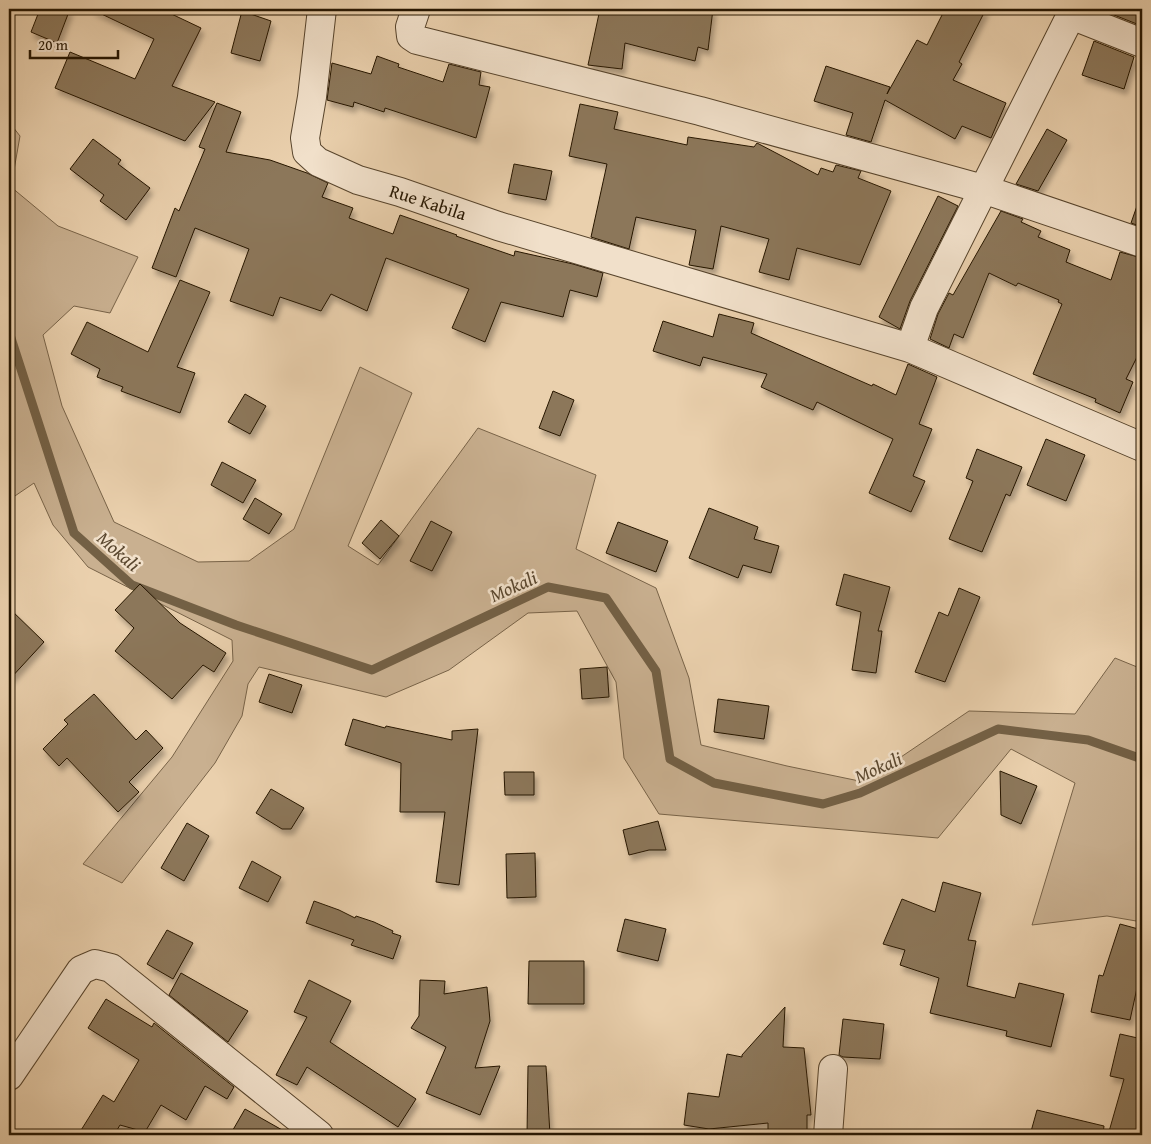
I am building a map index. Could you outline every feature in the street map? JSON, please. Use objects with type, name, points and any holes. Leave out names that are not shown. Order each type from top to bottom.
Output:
[{"type":"street","name":"Rue Kabila","points":[[322,9],[305,138],[307,152],[318,162],[358,180],[400,192],[498,226],[910,348],[1142,447]]},
{"type":"street","points":[[416,9],[410,27],[411,36],[417,40],[690,108],[983,189],[1142,243]]},
{"type":"street","points":[[910,348],[924,308],[1072,12],[1142,43]]},
{"type":"street","points":[[9,1076],[81,970],[96,964],[111,968],[319,1135]]},
{"type":"street","points":[[828,1135],[833,1069]]},
{"type":"shaded area","points":[[9,122],[20,136],[11,187],[58,226],[138,257],[110,313],[74,306],[43,335],[62,406],[114,522],[198,562],[249,561],[294,529],[360,367],[412,393],[348,546],[378,565],[478,428],[596,475],[576,549],[656,588],[689,678],[701,745],[864,782],[969,711],[1075,714],[1115,658],[1142,669],[1142,922],[1107,916],[1032,925],[1075,783],[1011,749],[938,838],[659,814],[624,758],[616,682],[577,611],[528,613],[449,670],[386,697],[259,667],[248,684],[242,716],[215,763],[122,883],[83,864],[172,757],[233,661],[232,640],[88,567],[53,525],[34,483],[9,500]]},
{"type":"building","points":[[40,9],[70,9],[57,43],[31,32]]},
{"type":"building","points":[[91,9],[161,9],[201,28],[172,86],[215,102],[185,141],[55,88],[70,52],[135,79],[154,39]]},
{"type":"building","points":[[600,9],[713,9],[708,50],[698,47],[695,61],[625,43],[622,69],[588,65]]},
{"type":"building","points":[[945,9],[986,9],[959,62],[962,64],[953,80],[1006,103],[991,138],[962,126],[955,139],[885,100],[871,142],[846,135],[853,113],[814,101],[826,66],[890,87],[887,94],[917,40],[927,45]]},
{"type":"building","points":[[1105,9],[1142,9],[1142,26],[1104,11]]},
{"type":"building","points":[[242,11],[271,21],[260,61],[231,53]]},
{"type":"building","points":[[1094,41],[1134,57],[1124,89],[1082,75]]},
{"type":"building","points":[[377,56],[399,64],[398,67],[443,82],[449,64],[481,72],[479,85],[490,87],[476,138],[385,108],[384,112],[354,102],[353,107],[327,100],[332,63],[371,74]]},
{"type":"building","points":[[217,103],[241,112],[226,152],[270,160],[307,173],[328,183],[322,197],[353,208],[349,218],[393,234],[400,215],[514,256],[515,251],[603,273],[597,297],[570,290],[563,317],[501,302],[485,342],[452,328],[469,289],[386,258],[367,311],[331,294],[321,311],[280,297],[273,316],[230,301],[249,249],[195,228],[176,277],[152,268],[175,208],[179,211],[205,149],[199,147]]},
{"type":"building","points":[[580,104],[618,112],[614,129],[687,145],[688,137],[754,147],[757,143],[818,175],[821,168],[833,172],[836,165],[861,171],[858,178],[891,191],[860,265],[797,248],[789,280],[759,272],[769,239],[721,226],[713,269],[689,265],[696,230],[636,217],[629,249],[591,237],[607,164],[569,156]]},
{"type":"building","points":[[1047,129],[1067,140],[1038,191],[1016,184]]},
{"type":"building","points":[[93,139],[121,160],[118,164],[150,188],[126,220],[100,201],[104,195],[70,169]]},
{"type":"building","points":[[514,164],[552,171],[546,200],[508,193]]},
{"type":"building","points":[[938,196],[958,206],[910,301],[900,329],[879,317]]},
{"type":"building","points":[[1138,203],[1142,203],[1142,227],[1131,223]]},
{"type":"building","points":[[1001,211],[1023,219],[1021,222],[1041,231],[1038,237],[1070,250],[1066,262],[1111,280],[1120,252],[1142,258],[1142,347],[1126,379],[1133,382],[1120,413],[1095,402],[1096,399],[1033,374],[1062,304],[1058,302],[1059,300],[1018,283],[1016,286],[989,273],[963,338],[954,334],[949,348],[930,339],[938,314],[949,293],[953,295]]},
{"type":"building","points":[[180,280],[210,292],[177,367],[195,373],[180,413],[121,391],[123,387],[97,377],[100,369],[71,354],[87,322],[148,352]]},
{"type":"building","points":[[719,314],[754,323],[751,333],[896,395],[908,364],[937,377],[919,424],[932,429],[913,476],[925,481],[911,512],[869,493],[893,439],[817,402],[813,410],[761,387],[767,374],[703,357],[700,366],[653,351],[663,321],[713,337]]},
{"type":"building","points":[[553,391],[574,400],[560,436],[539,428]]},
{"type":"building","points":[[245,394],[266,406],[250,434],[228,422]]},
{"type":"building","points":[[1046,439],[1085,455],[1066,501],[1027,485]]},
{"type":"building","points":[[977,449],[1022,467],[1010,496],[1006,494],[982,552],[949,539],[973,481],[966,478]]},
{"type":"building","points":[[222,462],[256,480],[243,503],[211,485]]},
{"type":"building","points":[[255,498],[282,514],[269,534],[243,519]]},
{"type":"building","points":[[709,508],[758,527],[754,539],[779,546],[771,573],[743,565],[738,578],[689,558]]},
{"type":"building","points":[[381,520],[399,536],[380,559],[362,543]]},
{"type":"building","points":[[431,521],[452,532],[432,571],[410,561]]},
{"type":"building","points":[[618,522],[668,541],[656,572],[606,553]]},
{"type":"building","points":[[844,574],[890,587],[878,631],[882,631],[876,673],[852,670],[861,612],[836,605]]},
{"type":"building","points":[[140,584],[180,623],[226,653],[214,672],[203,665],[172,699],[115,651],[134,628],[115,610]]},
{"type":"building","points":[[959,588],[980,597],[945,682],[915,672],[939,612],[948,616]]},
{"type":"building","points":[[9,608],[44,642],[9,680]]},
{"type":"building","points":[[607,667],[609,697],[582,699],[580,669]]},
{"type":"building","points":[[269,674],[302,685],[292,713],[259,702]]},
{"type":"building","points":[[94,694],[136,740],[146,730],[163,748],[129,782],[139,792],[118,812],[67,758],[59,766],[43,749],[68,724],[64,720]]},
{"type":"building","points":[[718,699],[769,706],[764,739],[714,732]]},
{"type":"building","points":[[353,719],[385,728],[386,726],[452,740],[452,731],[478,729],[459,885],[436,882],[445,812],[400,812],[401,763],[345,745]]},
{"type":"building","points":[[1000,771],[1037,786],[1021,824],[1001,815]]},
{"type":"building","points":[[504,772],[534,772],[534,795],[505,795]]},
{"type":"building","points":[[271,789],[304,808],[291,829],[282,829],[256,813]]},
{"type":"building","points":[[658,821],[666,850],[649,850],[629,855],[623,830]]},
{"type":"building","points":[[187,823],[209,836],[184,881],[161,868]]},
{"type":"building","points":[[535,853],[536,897],[507,898],[506,854]]},
{"type":"building","points":[[252,861],[281,877],[268,902],[239,888]]},
{"type":"building","points":[[943,882],[981,893],[968,940],[976,941],[967,986],[1015,998],[1019,983],[1064,994],[1051,1047],[1006,1036],[1007,1031],[930,1013],[939,978],[900,965],[905,950],[883,944],[902,899],[935,912]]},
{"type":"building","points":[[314,901],[355,918],[356,916],[374,922],[401,936],[393,959],[351,945],[354,940],[306,923]]},
{"type":"building","points":[[625,919],[666,929],[658,961],[617,951]]},
{"type":"building","points":[[1120,924],[1142,930],[1142,965],[1130,1020],[1091,1012],[1099,975],[1103,976]]},
{"type":"building","points":[[167,930],[193,943],[173,979],[147,964]]},
{"type":"building","points":[[529,961],[584,961],[584,1004],[528,1004]]},
{"type":"building","points":[[181,973],[248,1011],[228,1042],[169,995]]},
{"type":"building","points":[[309,980],[351,1001],[330,1042],[416,1099],[398,1127],[307,1067],[297,1085],[276,1075],[307,1017],[294,1012]]},
{"type":"building","points":[[420,980],[445,981],[444,994],[487,987],[490,1021],[475,1068],[500,1066],[480,1115],[426,1093],[446,1047],[411,1028],[419,1016]]},
{"type":"building","points":[[106,999],[152,1027],[154,1023],[234,1087],[227,1099],[205,1086],[186,1120],[161,1105],[145,1132],[120,1125],[114,1135],[78,1135],[103,1095],[114,1102],[139,1060],[88,1028]]},
{"type":"building","points":[[785,1007],[783,1047],[804,1048],[811,1115],[807,1115],[807,1135],[768,1135],[768,1123],[709,1129],[684,1125],[688,1093],[719,1097],[727,1054],[742,1057]]},
{"type":"building","points":[[843,1019],[884,1024],[880,1059],[843,1057],[839,1055]]},
{"type":"building","points":[[1120,1034],[1142,1039],[1142,1135],[1108,1135],[1124,1079],[1110,1076]]},
{"type":"building","points":[[528,1066],[546,1066],[550,1135],[527,1135]]},
{"type":"building","points":[[245,1109],[291,1135],[230,1135]]},
{"type":"building","points":[[1037,1110],[1104,1126],[1103,1135],[1030,1135]]},
{"type":"waterway","name":"Mokali","points":[[9,332],[74,533],[132,585],[236,625],[372,670],[548,587],[606,598],[656,671],[670,759],[714,783],[823,804],[860,793],[998,729],[1088,740],[1142,759]]}]
